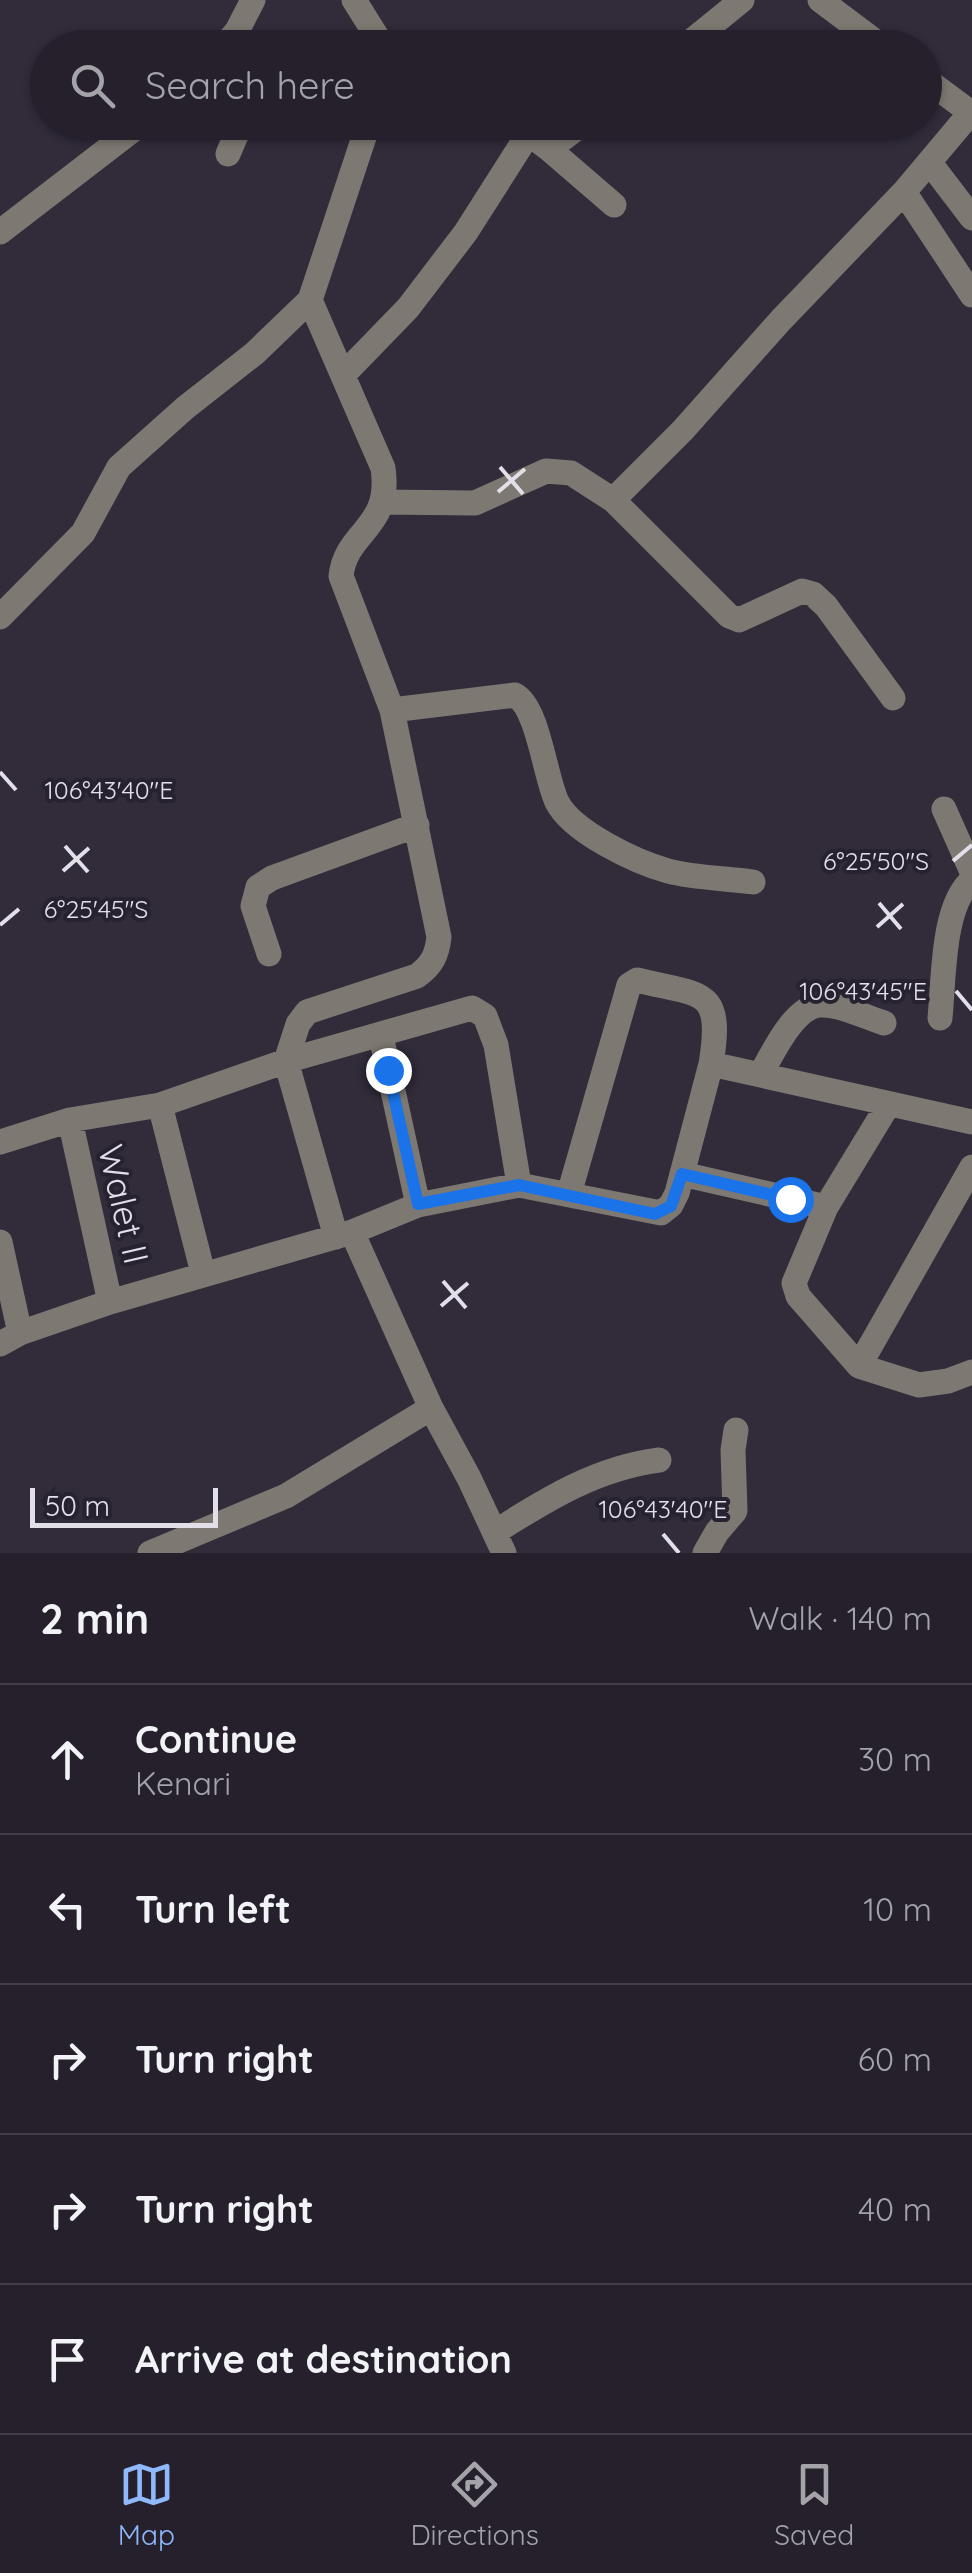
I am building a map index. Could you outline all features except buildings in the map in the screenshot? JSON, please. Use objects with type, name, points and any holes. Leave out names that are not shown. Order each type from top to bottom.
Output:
[{"type":"street","points":[[237,30],[253,0]]},
{"type":"street","points":[[354,0],[373,30]]},
{"type":"street","points":[[705,30],[742,0]]},
{"type":"street","points":[[820,0],[860,30]]},
{"type":"street","points":[[613,500],[684,430],[781,320],[930,163],[971,111],[942,91]]},
{"type":"street","points":[[0,232],[120,140]]},
{"type":"street","points":[[228,154],[234,140]]},
{"type":"street","points":[[0,617],[83,532],[118,467],[184,408],[255,353],[310,300],[363,140]]},
{"type":"street","points":[[344,374],[408,308],[530,140]]},
{"type":"street","points":[[539,140],[614,205]]},
{"type":"street","points":[[930,163],[972,218]]},
{"type":"street","points":[[904,192],[972,295]]},
{"type":"street","points":[[310,300],[383,468],[386,487],[382,502],[375,520],[342,561],[341,576],[392,710],[437,915],[437,953],[429,967],[417,976],[307,1012],[298,1024],[286,1061],[344,1234],[500,1542],[538,1505],[604,1471],[659,1460]]},
{"type":"street","points":[[382,502],[474,502],[546,471],[570,473],[613,500],[729,616],[739,620],[802,591],[813,594],[826,606],[892,698]]},
{"type":"street","points":[[392,710],[515,695],[527,707],[557,801],[568,818],[585,832],[661,868],[753,882]]},
{"type":"street","points":[[940,1018],[950,920],[961,890],[972,876],[944,808]]},
{"type":"street","points":[[269,954],[253,906],[258,887],[272,878],[417,825]]},
{"type":"street","points":[[0,1242],[10,1339],[203,1272],[344,1234],[418,1204],[519,1185],[655,1214],[671,1206],[711,1064],[716,1020],[709,1002],[698,995],[633,981],[626,988],[569,1194]]},
{"type":"street","points":[[761,1074],[787,1029],[819,1004],[884,1023]]},
{"type":"street","points":[[0,1142],[70,1120],[160,1105],[286,1061],[472,1008],[486,1016],[496,1044],[519,1185]]},
{"type":"street","points":[[381,1036],[418,1204]]},
{"type":"street","points":[[711,1064],[972,1122]]},
{"type":"street","points":[[160,1105],[203,1272]]},
{"type":"street","points":[[888,1105],[826,1207],[794,1283],[798,1296],[859,1366],[919,1385],[948,1381],[972,1372]]},
{"type":"street","name":"Walet II","points":[[70,1120],[110,1302]]},
{"type":"street","points":[[859,1366],[972,1167]]},
{"type":"street","points":[[682,1174],[826,1207]]},
{"type":"street","points":[[150,1553],[286,1496],[430,1408]]},
{"type":"street","points":[[705,1553],[716,1532],[735,1512],[736,1430]]},
{"type":"route","points":[[388,1070],[418,1204],[519,1185],[655,1214],[671,1206],[682,1174],[790,1199]]}]
